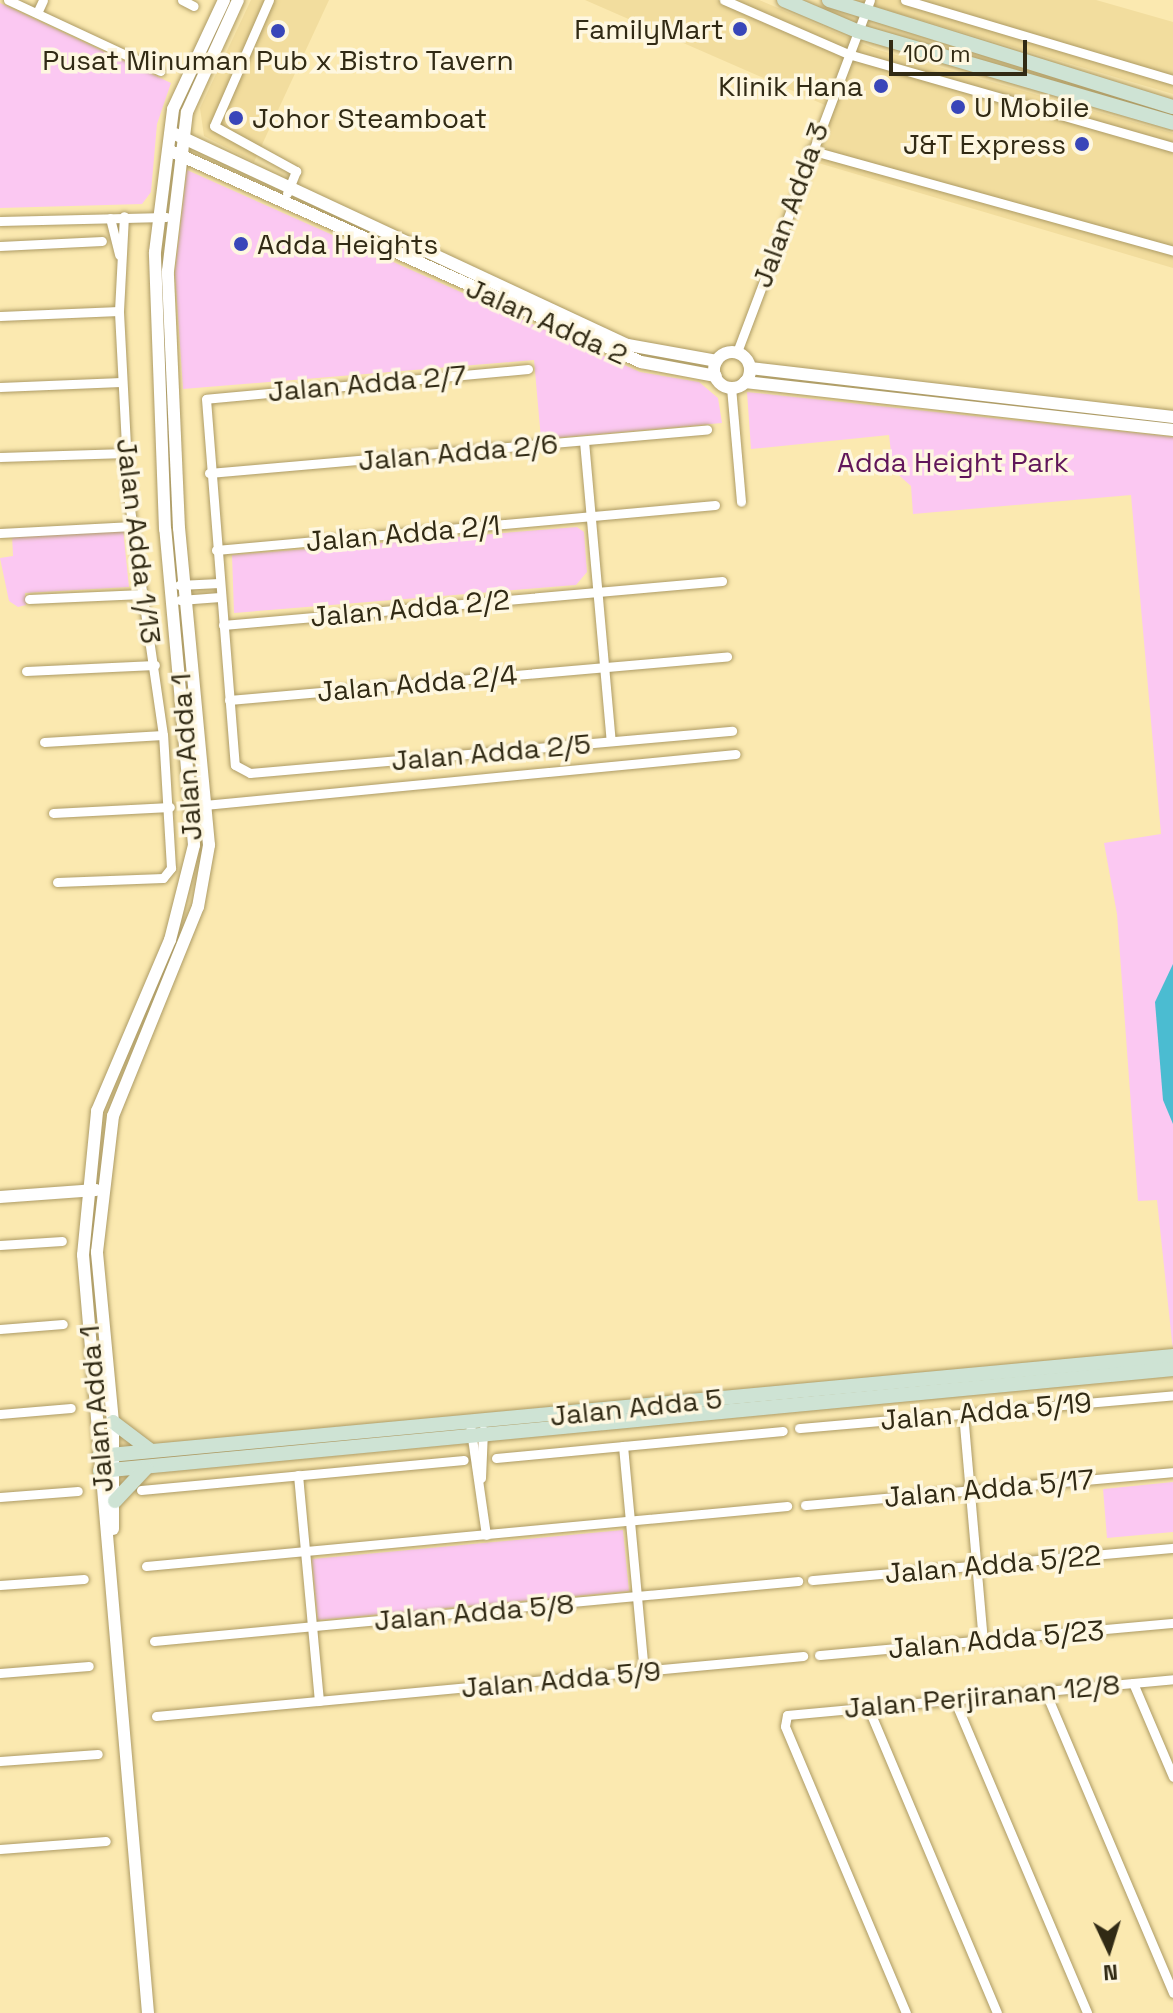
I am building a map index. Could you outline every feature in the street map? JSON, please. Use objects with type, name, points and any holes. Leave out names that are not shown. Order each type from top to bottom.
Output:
[{"type":"main road","points":[[784,0],[857,31],[1173,123]]},
{"type":"main road","points":[[829,0],[863,14],[1173,107]]},
{"type":"main road","name":"Jalan Adda 5","points":[[107,1463],[843,1393],[1173,1356]]},
{"type":"main road","name":"Jalan Adda 5","points":[[843,1393],[1173,1369]]},
{"type":"main road","points":[[113,1422],[151,1458],[122,1486],[115,1501]]},
{"type":"street","points":[[8,0],[160,71]]},
{"type":"street","points":[[37,13],[43,0]]},
{"type":"street","points":[[182,0],[194,6]]},
{"type":"street","name":"Jalan Adda 1","points":[[148,2013],[110,1556],[107,1463],[83,1255],[88,1190],[104,1085],[184,901],[194,806],[180,600],[185,584],[168,288],[178,154],[175,134],[224,0]]},
{"type":"street","name":"Jalan Adda 1","points":[[110,1556],[115,1501],[107,1463],[113,1422],[97,1252],[103,1190],[121,1086],[198,907],[210,804],[180,600],[171,585],[155,293],[159,217],[165,149],[238,0]]},
{"type":"street","points":[[269,0],[214,126],[296,171],[283,201]]},
{"type":"street","points":[[724,0],[848,54],[1173,147]]},
{"type":"street","name":"Jalan Adda 3","points":[[737,352],[810,150],[870,0]]},
{"type":"street","points":[[905,0],[1173,80]]},
{"type":"street","name":"Jalan Adda 2","points":[[175,134],[600,337],[641,362],[716,376],[731,387]]},
{"type":"street","name":"Jalan Adda 2","points":[[165,149],[600,337],[647,352],[717,361]]},
{"type":"street","points":[[810,150],[1173,251]]},
{"type":"street","points":[[119,255],[124,216]]},
{"type":"street","points":[[0,221],[124,216],[173,218]]},
{"type":"street","points":[[110,218],[119,255]]},
{"type":"street","points":[[0,246],[102,241]]},
{"type":"street","name":"Jalan Adda 1/13","points":[[57,882],[169,873],[170,807],[163,735],[133,526],[126,453],[121,382],[119,255]]},
{"type":"street","points":[[0,316],[119,311]]},
{"type":"street","points":[[716,376],[717,361],[737,352],[750,368],[1173,417]]},
{"type":"street","points":[[745,382],[750,368]]},
{"type":"street","name":"Jalan Adda 2/7","points":[[209,473],[206,399],[528,369]]},
{"type":"street","points":[[0,387],[121,382]]},
{"type":"street","points":[[741,502],[731,387],[745,382],[1173,430]]},
{"type":"street","name":"Jalan Adda 2/6","points":[[209,473],[707,429]]},
{"type":"street","points":[[584,441],[611,741]]},
{"type":"street","points":[[0,457],[126,453]]},
{"type":"street","points":[[209,473],[229,700]]},
{"type":"street","name":"Jalan Adda 2/1","points":[[216,550],[715,505]]},
{"type":"street","points":[[0,533],[133,526]]},
{"type":"street","name":"Jalan Adda 2/2","points":[[223,625],[722,581]]},
{"type":"street","points":[[171,585],[219,583]]},
{"type":"street","points":[[29,599],[143,594]]},
{"type":"street","points":[[180,600],[220,597]]},
{"type":"street","name":"Jalan Adda 2/4","points":[[229,700],[727,656]]},
{"type":"street","points":[[26,671],[155,665]]},
{"type":"street","name":"Jalan Adda 2/5","points":[[229,700],[235,765],[250,773],[732,731]]},
{"type":"street","points":[[44,742],[163,735]]},
{"type":"street","points":[[194,806],[736,754]]},
{"type":"street","points":[[53,813],[170,807]]},
{"type":"street","points":[[0,1197],[103,1190]]},
{"type":"street","points":[[0,1245],[62,1241]]},
{"type":"street","points":[[0,1329],[63,1324]]},
{"type":"street","name":"Jalan Adda 5/19","points":[[799,1428],[1173,1395]]},
{"type":"street","points":[[0,1414],[71,1408]]},
{"type":"street","points":[[963,1413],[983,1640]]},
{"type":"street","points":[[477,1429],[486,1535]]},
{"type":"street","points":[[496,1458],[783,1431]]},
{"type":"street","points":[[623,1446],[644,1671]]},
{"type":"street","points":[[141,1490],[464,1460]]},
{"type":"street","name":"Jalan Adda 5/17","points":[[805,1505],[1173,1472]]},
{"type":"street","points":[[156,1716],[319,1701],[298,1475]]},
{"type":"street","points":[[0,1497],[78,1491]]},
{"type":"street","points":[[146,1566],[787,1506]]},
{"type":"street","name":"Jalan Adda 5/22","points":[[812,1580],[1173,1548]]},
{"type":"street","points":[[0,1585],[84,1579]]},
{"type":"street","name":"Jalan Adda 5/8","points":[[154,1641],[798,1581]]},
{"type":"street","name":"Jalan Adda 5/23","points":[[819,1655],[1173,1623]]},
{"type":"street","name":"Jalan Adda 5/9","points":[[319,1701],[803,1656]]},
{"type":"street","points":[[0,1673],[89,1666]]},
{"type":"street","name":"Jalan Perjiranan 12/8","points":[[906,2013],[785,1726],[791,1712],[1173,1679]]},
{"type":"street","points":[[1133,1683],[1173,1777]]},
{"type":"street","points":[[1045,1691],[1173,1993]]},
{"type":"street","points":[[954,1699],[1087,2013]]},
{"type":"street","points":[[867,1705],[997,2013]]},
{"type":"street","points":[[0,1761],[98,1754]]},
{"type":"street","points":[[0,1849],[106,1841]]},
{"type":"shaded area","points":[[251,0],[329,0],[254,162],[204,136],[200,108]]},
{"type":"shaded area","points":[[585,0],[759,0],[875,49],[1173,133],[1173,268],[815,162],[834,109]]},
{"type":"shaded area","points":[[853,0],[1096,0],[1173,22],[1173,94]]},
{"type":"green space","points":[[0,3],[171,83],[157,124],[151,192],[142,204],[0,208]]},
{"type":"green space","points":[[187,170],[640,372],[699,382],[718,398],[722,423],[541,439],[534,360],[183,389],[175,273]]},
{"type":"green space","name":"Adda Height Park","points":[[747,392],[1173,437],[1173,1351],[1157,1200],[1138,1201],[1117,914],[1104,843],[1161,834],[1131,495],[913,514],[911,486],[893,470],[889,435],[751,449]]},
{"type":"green space","points":[[577,527],[584,532],[587,572],[576,585],[234,613],[232,555]]},
{"type":"green space","points":[[123,529],[129,587],[25,593],[26,605],[18,607],[9,601],[0,558],[13,556],[12,534]]},
{"type":"green space","points":[[1173,1482],[1173,1532],[1107,1538],[1103,1489]]},
{"type":"green space","points":[[623,1530],[629,1591],[318,1620],[312,1559]]},
{"type":"water","points":[[1173,964],[1173,1124],[1163,1100],[1155,1002]]},
{"type":"place","name":"FamilyMart","points":[[740,29]]},
{"type":"place","name":"Pusat Minuman Pub x Bistro Tavern","points":[[278,31]]},
{"type":"place","name":"Klinik Hana","points":[[881,86]]},
{"type":"place","name":"U Mobile","points":[[958,107]]},
{"type":"place","name":"Johor Steamboat","points":[[236,118]]},
{"type":"place","name":"J&T Express","points":[[1082,144]]},
{"type":"place","name":"Adda Heights","points":[[241,244]]}]
